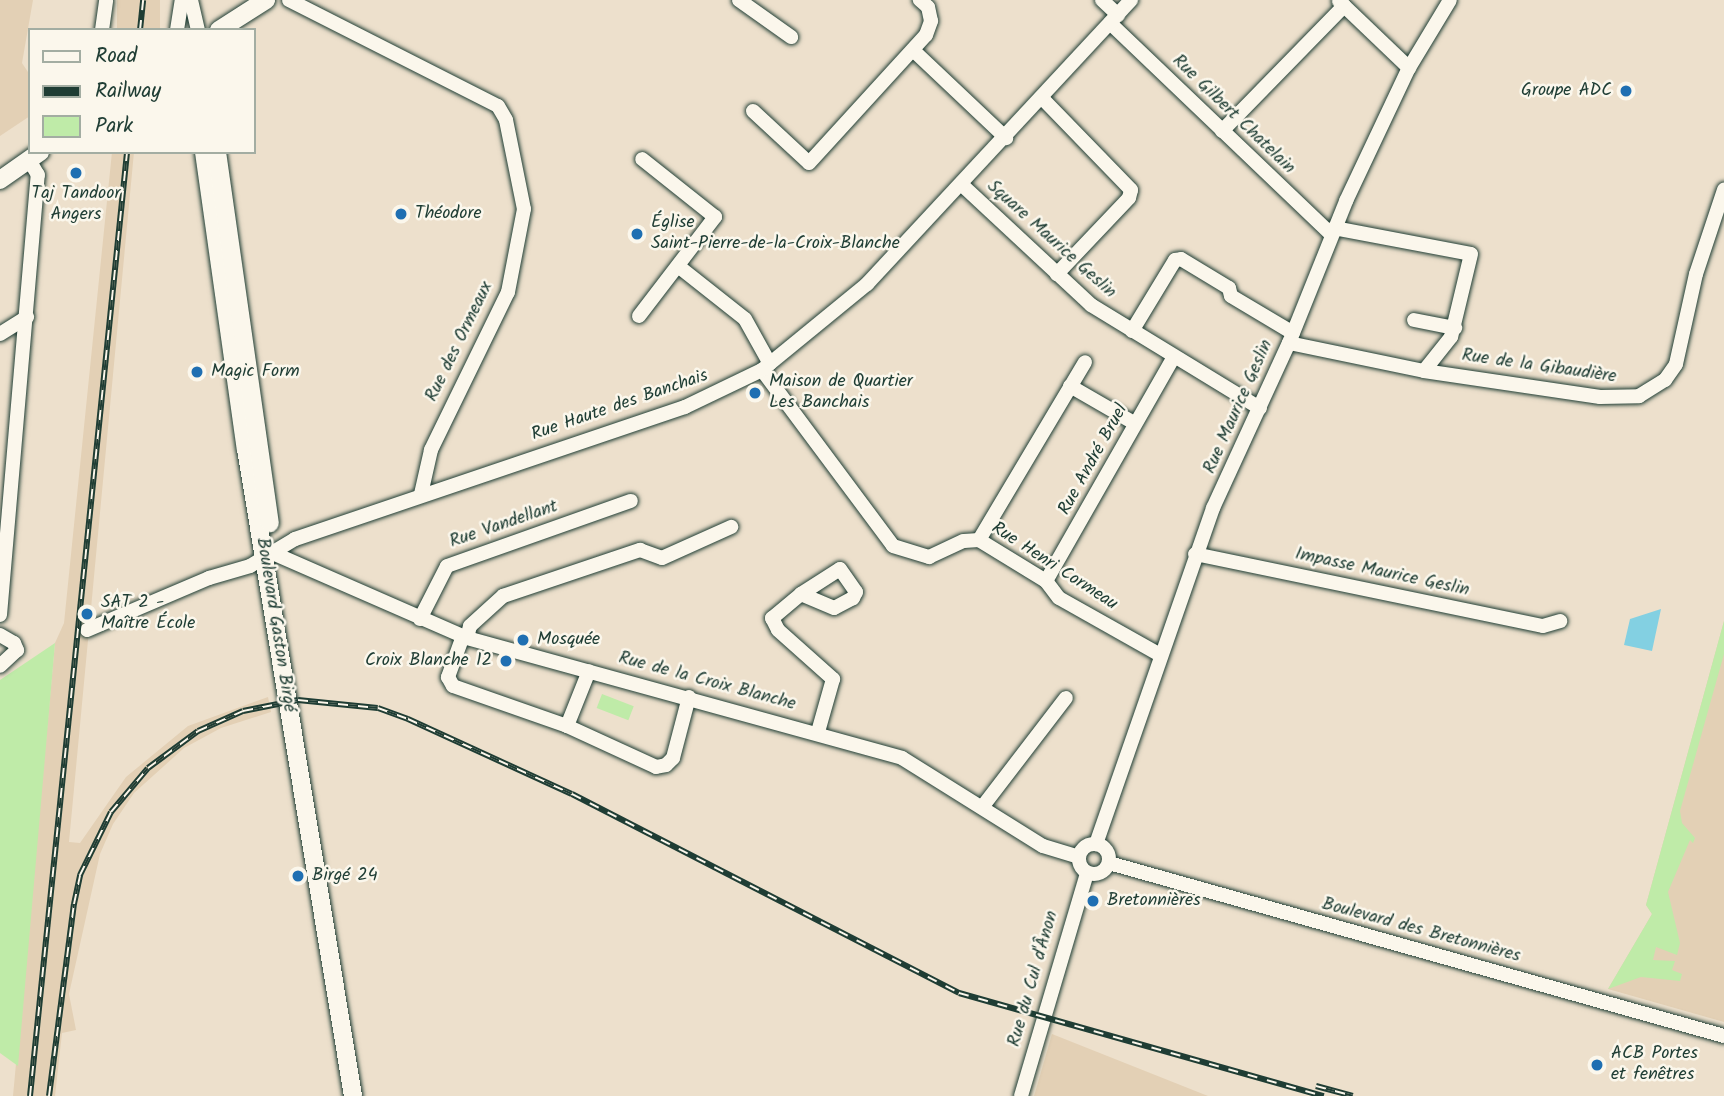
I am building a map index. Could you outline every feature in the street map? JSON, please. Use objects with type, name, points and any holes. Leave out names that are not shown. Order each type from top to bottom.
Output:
[{"type":"main road","points":[[222,28],[267,0]]},
{"type":"main road","name":"Boulevard Gaston Birgé","points":[[204,154],[353,1096]]},
{"type":"main road","name":"Boulevard Gaston Birgé","points":[[218,154],[269,556],[365,1096]]},
{"type":"main road","points":[[0,180],[34,156]]},
{"type":"street","points":[[102,28],[106,0]]},
{"type":"street","points":[[177,28],[182,0]]},
{"type":"street","points":[[191,0],[198,28]]},
{"type":"street","name":"Rue des Ormeaux","points":[[289,0],[498,106],[506,120],[524,209],[508,292],[431,450],[421,494]]},
{"type":"street","points":[[753,111],[809,163],[914,51],[931,21],[928,7],[920,0]]},
{"type":"street","name":"Rue Gilbert Chatelain","points":[[1102,0],[1114,19],[1222,131],[1332,231]]},
{"type":"street","name":"Rue Haute des Banchais","points":[[87,630],[269,556],[295,540],[421,494],[685,407],[766,367],[866,284],[962,186],[1131,0]]},
{"type":"street","name":"Rue Maurice Geslin","points":[[1096,844],[1195,554],[1291,338],[1332,231],[1409,68],[1450,0]]},
{"type":"street","points":[[743,1],[790,37]]},
{"type":"street","points":[[1222,131],[1341,3],[1409,68]]},
{"type":"street","points":[[914,51],[1006,138]]},
{"type":"street","points":[[1042,98],[1131,190],[1129,198],[1057,274]]},
{"type":"street","points":[[0,615],[3,545],[27,317],[38,175],[34,156]]},
{"type":"street","points":[[639,316],[715,217],[642,159]]},
{"type":"street","name":"Square Maurice Geslin","points":[[962,186],[1091,305],[1260,408]]},
{"type":"street","name":"Rue de la Gibaudière","points":[[1132,331],[1175,260],[1181,258],[1228,288],[1231,296],[1291,338],[1424,371],[1614,398],[1639,396],[1657,387],[1679,356],[1696,274],[1724,190]]},
{"type":"street","points":[[1332,231],[1469,253],[1471,260],[1455,328],[1424,371]]},
{"type":"street","name":"Rue Henri Cormeau","points":[[678,266],[745,319],[766,367],[893,546],[929,557],[964,541],[979,540],[1046,580],[1059,598],[1160,655]]},
{"type":"street","points":[[0,334],[27,317]]},
{"type":"street","points":[[1414,320],[1455,328]]},
{"type":"street","name":"Rue André Bruel","points":[[1046,580],[1132,437],[1134,423],[1174,357]]},
{"type":"street","points":[[979,540],[1085,362]]},
{"type":"street","points":[[1070,386],[1134,423]]},
{"type":"street","name":"Rue Vandellant","points":[[419,619],[447,566],[631,501]]},
{"type":"street","points":[[689,697],[673,758],[663,767],[567,726],[556,726],[450,684],[448,673],[470,626],[503,596],[639,550],[662,558],[731,527]]},
{"type":"street","name":"Impasse Maurice Geslin","points":[[1195,554],[1543,626],[1560,621]]},
{"type":"street","name":"Rue de la Croix Blanche","points":[[269,556],[465,637],[818,732],[902,758],[983,806],[1042,846],[1078,857]]},
{"type":"street","points":[[801,594],[772,618],[778,630],[833,679],[818,732]]},
{"type":"street","points":[[0,635],[16,646],[16,654],[0,666]]},
{"type":"street","points":[[567,726],[589,671]]},
{"type":"street","points":[[983,806],[1066,698]]},
{"type":"street","points":[[1096,844],[1106,850],[1109,863],[1102,872],[1087,873],[1078,857],[1086,846],[1096,844]]},
{"type":"street","name":"Boulevard des Bretonnières","points":[[1109,863],[1724,1036]]},
{"type":"street","name":"Rue du Cul d'Ânon","points":[[1021,1096],[1087,873]]},
{"type":"shaded area","points":[[0,0],[33,0],[22,63],[28,72],[28,117],[0,136]]},
{"type":"shaded area","points":[[117,0],[160,0],[160,28],[117,28]]},
{"type":"shaded area","points":[[112,154],[134,154],[69,842],[80,843],[126,777],[188,726],[268,697],[271,712],[221,728],[184,748],[134,793],[113,824],[100,854],[69,994],[76,1030],[62,1033],[55,1096],[13,1096],[55,643],[64,623]]},
{"type":"shaded area","points":[[1724,621],[1724,1022],[1608,989],[1652,914],[1646,905]]},
{"type":"shaded area","points":[[1052,1034],[1208,1096],[1034,1096]]},
{"type":"green space","points":[[1724,621],[1724,654],[1680,811],[1682,823],[1695,838],[1693,843],[1690,840],[1668,892],[1680,943],[1677,955],[1656,947],[1653,960],[1675,961],[1672,970],[1682,974],[1680,981],[1641,977],[1608,989],[1652,914],[1646,905]]},
{"type":"green space","points":[[55,643],[18,1066],[0,1053],[0,680]]},
{"type":"green space","points":[[602,694],[634,706],[628,720],[597,708]]},
{"type":"water","points":[[1661,609],[1652,651],[1624,645],[1630,619]]},
{"type":"railway","points":[[140,28],[143,0]]},
{"type":"railway","points":[[30,1096],[127,154]]},
{"type":"railway","points":[[49,1096],[80,875],[111,812],[148,768],[198,731],[243,711],[298,700],[378,708],[408,719],[572,794],[959,993],[1324,1096]]},
{"type":"railway","points":[[1316,1086],[1353,1096]]},
{"type":"place","name":"Groupe ADC","points":[[1626,91]]},
{"type":"place","name":"Taj Tandoor Angers","points":[[76,173]]},
{"type":"place","name":"Théodore","points":[[401,214]]},
{"type":"place","name":"Église Saint-Pierre-de-la-Croix-Blanche","points":[[637,234]]},
{"type":"place","name":"Magic Form","points":[[197,372]]},
{"type":"place","name":"Maison de Quartier Les Banchais","points":[[755,393]]},
{"type":"place","name":"SAT 2 - Maître École","points":[[87,614]]},
{"type":"place","name":"Mosquée","points":[[523,640]]},
{"type":"place","name":"Croix Blanche 12","points":[[506,661]]},
{"type":"place","name":"Birgé 24","points":[[298,876]]},
{"type":"place","name":"Bretonnières","points":[[1093,901]]},
{"type":"place","name":"ACB Portes et fenêtres","points":[[1597,1065]]}]
